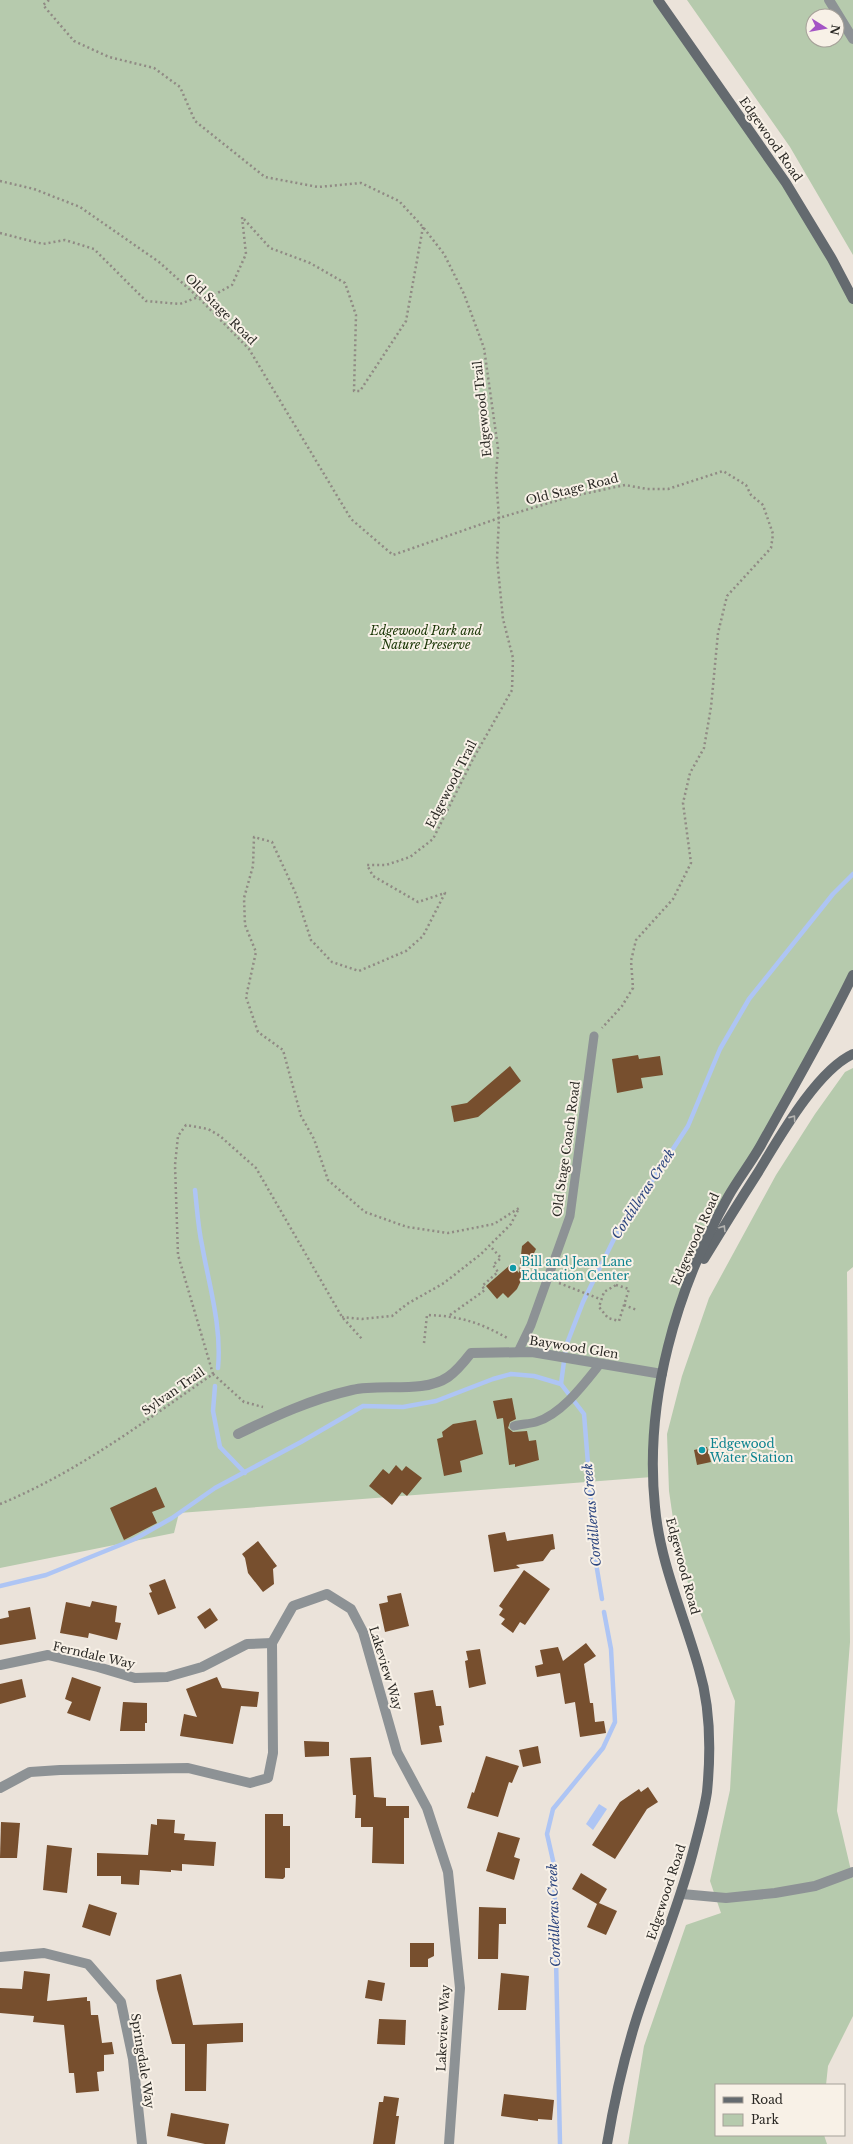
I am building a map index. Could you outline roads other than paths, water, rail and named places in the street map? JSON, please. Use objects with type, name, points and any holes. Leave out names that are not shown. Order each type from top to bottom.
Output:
[{"type":"main road","name":"Edgewood Road","points":[[658,0],[790,189],[832,259],[853,299]]},
{"type":"main road","name":"Edgewood Road","points":[[607,2144],[616,2098],[636,2019],[682,1894],[706,1797],[710,1734],[700,1671],[669,1574],[655,1510],[652,1444],[655,1410],[662,1374],[673,1330],[688,1285],[728,1197],[759,1148],[850,987],[853,975]]},
{"type":"main road","points":[[688,1285],[776,1144],[808,1097],[834,1068],[853,1054]]},
{"type":"street","points":[[829,0],[853,39]]},
{"type":"street","name":"Baywood Glen","points":[[238,1434],[277,1415],[318,1399],[352,1389],[370,1386],[418,1386],[438,1382],[452,1373],[471,1353],[520,1349],[596,1364],[662,1374]]},
{"type":"street","name":"Lakeview Way","points":[[272,1643],[293,1606],[327,1594],[351,1609],[363,1632],[397,1752],[427,1808],[448,1872],[460,1988],[449,2144]]},
{"type":"street","points":[[0,1788],[30,1772],[60,1770],[188,1768],[250,1783],[268,1778],[273,1753],[272,1643]]},
{"type":"street","name":"Ferndale Way","points":[[0,1665],[48,1655],[135,1678],[167,1677],[202,1667],[247,1644],[272,1643]]},
{"type":"street","points":[[682,1894],[726,1898],[775,1893],[815,1886],[853,1872]]},
{"type":"street","name":"Springdale Way","points":[[0,1957],[44,1953],[88,1964],[121,2002],[133,2059],[142,2144]]},
{"type":"lane","name":"Old Stage Coach Road","points":[[520,1349],[531,1325],[570,1216],[594,1036]]},
{"type":"lane","points":[[514,1426],[537,1422],[558,1409],[587,1381],[596,1364]]},
{"type":"water","points":[[599,1804],[607,1809],[593,1830],[586,1824]]},
{"type":"waterway","name":"Cordilleras Creek","points":[[602,1599],[596,1563],[584,1414],[561,1384],[566,1346],[583,1302],[614,1239],[688,1126],[720,1049],[749,999],[833,894],[853,874]]},
{"type":"waterway","points":[[195,1190],[200,1231],[217,1322],[219,1353],[218,1368]]},
{"type":"waterway","points":[[0,1586],[46,1575],[135,1539],[172,1518],[215,1488],[301,1442],[363,1406],[403,1407],[436,1401],[493,1379],[511,1374],[534,1376],[561,1384]]},
{"type":"waterway","points":[[215,1386],[213,1411],[220,1447],[245,1473]]},
{"type":"waterway","name":"Cordilleras Creek","points":[[560,2144],[554,1865],[547,1834],[553,1809],[603,1748],[615,1722],[611,1649],[604,1612]]},
{"type":"place","name":"Bill and Jean Lane Education Center","points":[[513,1268]]},
{"type":"place","name":"Edgewood Water Station","points":[[702,1450]]},
{"type":"park label","name":"Edgewood Park and Nature Preserve","points":[[426,637]]}]
